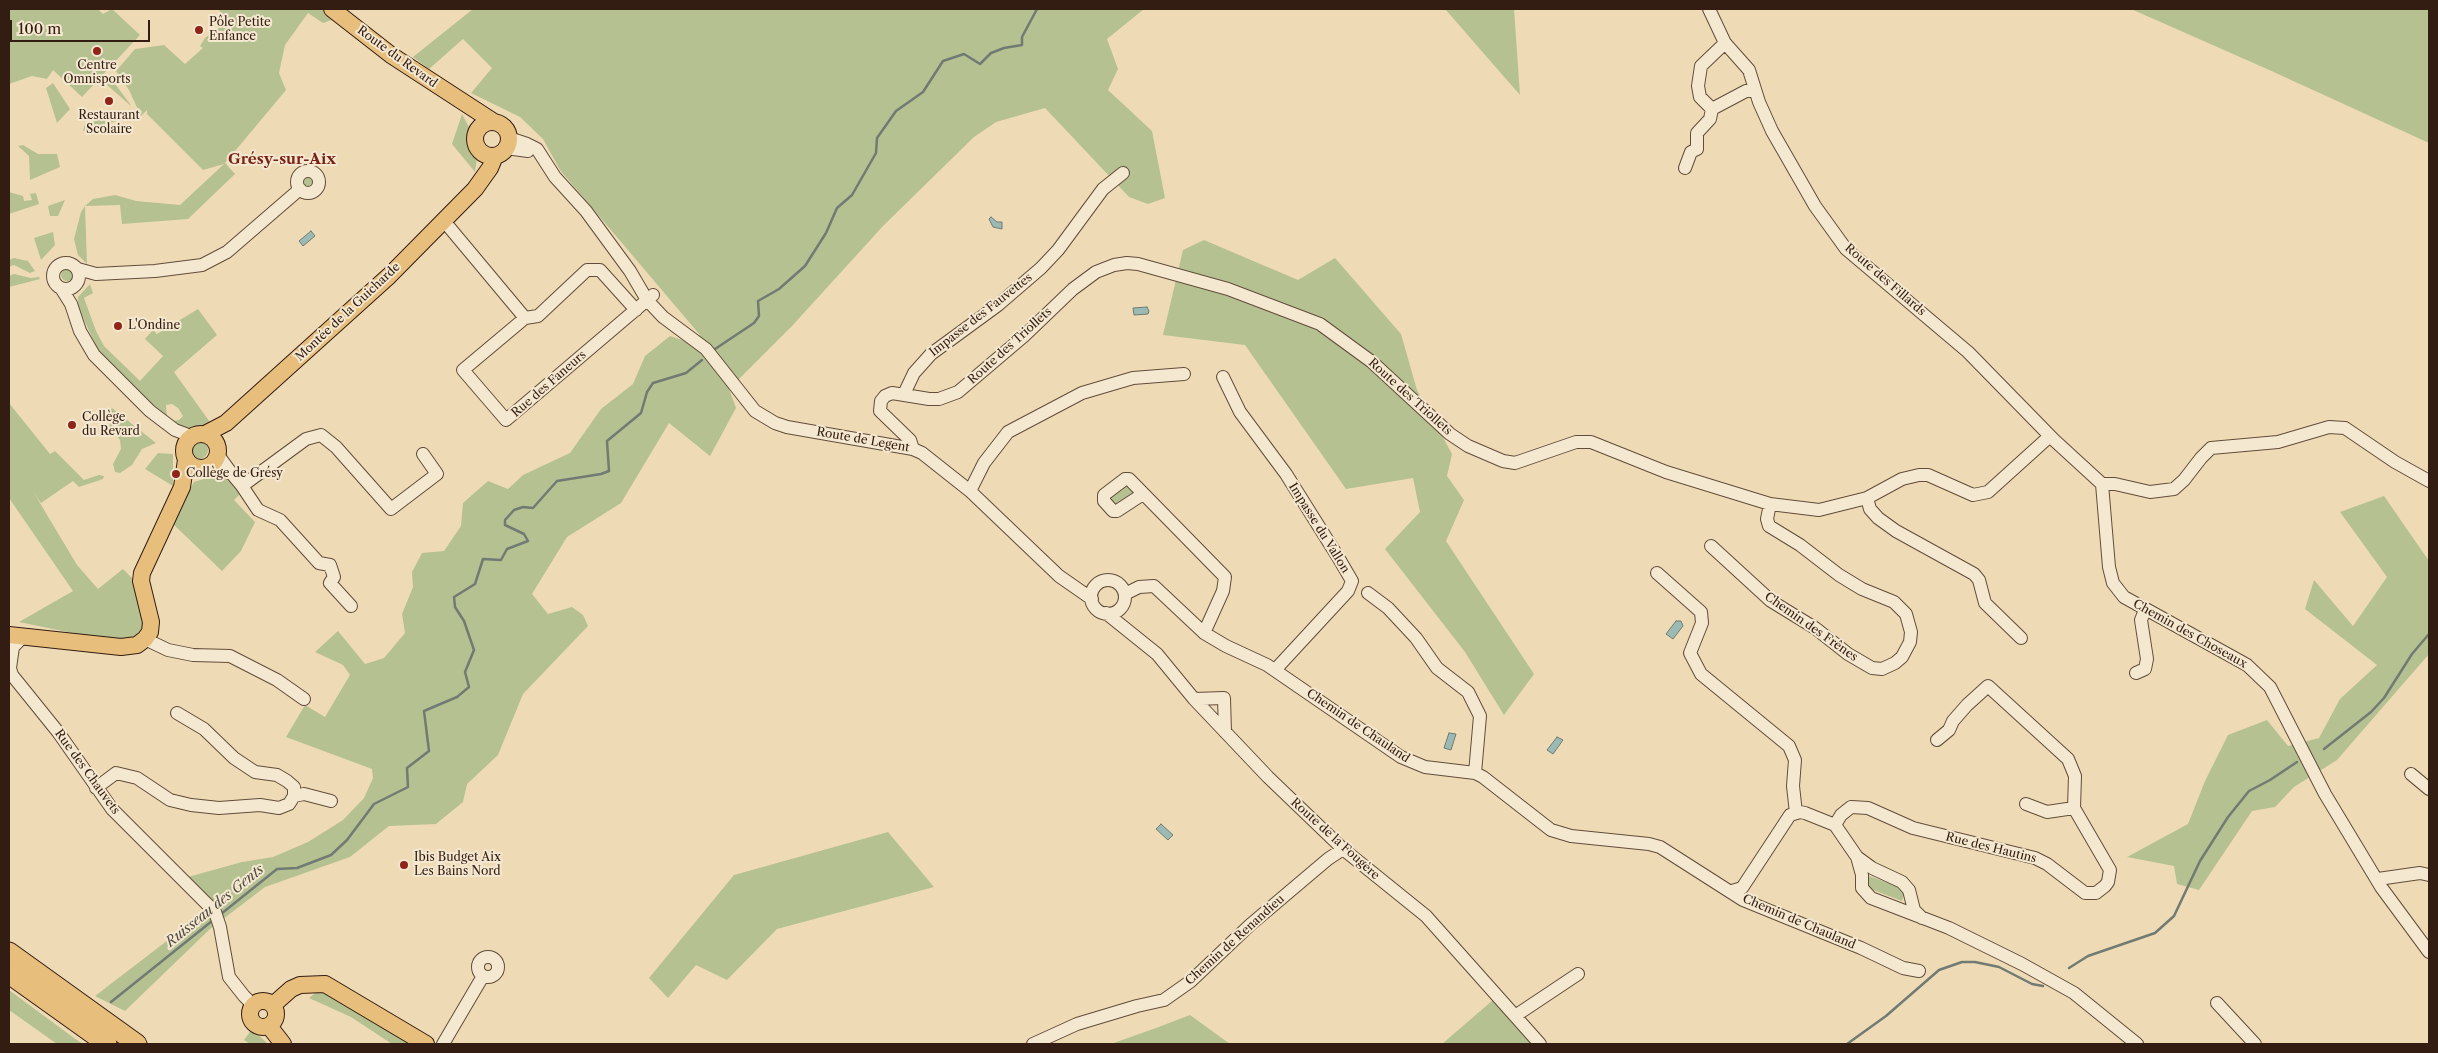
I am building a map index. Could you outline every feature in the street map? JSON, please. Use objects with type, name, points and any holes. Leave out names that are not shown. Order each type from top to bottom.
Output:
[{"type":"highway","points":[[9,952],[137,1044]]},
{"type":"highway","points":[[9,974],[108,1044]]},
{"type":"main road","name":"Route du Revard","points":[[332,9],[391,56],[506,129],[498,149]]},
{"type":"main road","points":[[464,104],[477,130],[488,122],[494,122]]},
{"type":"main road","name":"Montée de la Guicharde","points":[[202,451],[226,423],[362,301],[475,189],[498,149],[475,142],[477,130]]},
{"type":"main road","points":[[13,632],[45,631],[77,642],[128,647],[136,645],[145,639],[150,632],[151,622],[141,581],[142,573],[182,487],[202,451]]},
{"type":"main road","points":[[273,1005],[291,989],[300,985],[325,984],[341,991],[426,1044]]},
{"type":"main road","points":[[263,1000],[273,1005],[276,1016],[269,1026],[262,1027],[253,1022],[250,1011],[253,1005],[263,1000]]},
{"type":"main road","points":[[269,1026],[283,1044]]},
{"type":"street","name":"Route des Fillards","points":[[1709,9],[1725,43],[1749,70],[1772,131],[1815,206],[1846,249],[1968,352],[2050,436],[2102,484]]},
{"type":"street","points":[[1712,109],[1700,97],[1698,86],[1701,66],[1725,43]]},
{"type":"street","points":[[1712,109],[1746,91],[1756,90]]},
{"type":"street","points":[[1685,168],[1691,152],[1697,149],[1697,133],[1710,119],[1712,109]]},
{"type":"street","name":"Route de Legent","points":[[498,149],[528,144],[537,150],[555,177],[586,210],[663,317],[706,349],[755,411],[775,424],[914,449],[922,453],[970,491],[1059,576],[1071,582],[1092,599]]},
{"type":"street","name":"Impasse des Fauvettes","points":[[904,394],[914,373],[931,354],[998,305],[1041,268],[1058,250],[1103,189],[1123,173]]},
{"type":"street","points":[[300,190],[227,252],[202,265],[155,271],[96,274],[78,269],[66,262],[56,267],[53,278],[71,304],[80,331],[94,354],[150,411],[232,474],[258,510],[280,520],[319,563],[330,565],[334,577],[330,583],[352,606]]},
{"type":"street","points":[[444,221],[526,318]]},
{"type":"street","name":"Route des Triollets","points":[[914,449],[910,440],[880,411],[881,400],[885,396],[892,393],[939,399],[958,392],[1086,279],[1114,265],[1138,264],[1228,289],[1320,324],[1372,362],[1450,434],[1488,456],[1515,463],[1576,442],[1591,442],[1666,472],[1770,504],[1819,510],[1867,498],[1902,480],[1920,475],[1928,475],[1973,495],[1988,492],[2050,436]]},
{"type":"street","points":[[71,304],[79,276],[78,269]]},
{"type":"street","name":"Rue des Faneurs","points":[[636,310],[600,270],[587,270],[538,316],[526,318],[463,370],[506,420],[636,310],[650,297]]},
{"type":"street","points":[[61,288],[68,289],[96,274]]},
{"type":"street","points":[[970,491],[984,463],[1008,432],[1082,393],[1132,378],[1184,374]]},
{"type":"street","name":"Impasse du Vallon","points":[[1223,377],[1240,412],[1286,474],[1352,581],[1348,590],[1275,670]]},
{"type":"street","points":[[2102,484],[2115,484],[2150,492],[2174,489],[2211,448],[2278,442],[2329,427],[2345,428],[2395,462],[2429,480]]},
{"type":"street","points":[[242,486],[306,439],[321,435],[336,447],[391,509],[437,474],[422,454]]},
{"type":"street","name":"Chemin des Choseaux","points":[[2102,484],[2112,583],[2124,597],[2145,610],[2246,665],[2270,687],[2325,794],[2378,879],[2429,952]]},
{"type":"street","points":[[1143,494],[1224,577],[1223,590],[1204,634]]},
{"type":"street","points":[[1867,498],[1870,509],[1878,518],[1896,531],[1974,574],[1979,580],[1985,603],[2021,638]]},
{"type":"street","name":"Chemin des Frênes","points":[[1711,546],[1771,601],[1815,628],[1848,654],[1872,668],[1882,669],[1895,663],[1902,657],[1910,642],[1912,632],[1906,614],[1894,602],[1862,589],[1839,575],[1800,545],[1769,526],[1767,519],[1770,504]]},
{"type":"street","points":[[1656,573],[1701,612],[1702,623],[1690,653],[1701,674],[1789,746],[1795,760],[1791,816],[1742,888],[1732,891]]},
{"type":"street","points":[[1071,582],[1099,583],[1108,580],[1117,582],[1125,594],[1122,607],[1116,612],[1106,613],[1097,609],[1092,599],[1093,590],[1099,583]]},
{"type":"street","name":"Chemin de Chauland","points":[[1117,582],[1139,587],[1154,586],[1160,590],[1190,623],[1204,634],[1275,670],[1408,761],[1425,767],[1476,773],[1501,789],[1551,830],[1571,836],[1649,844],[1660,847],[1732,891],[1743,900],[1861,948],[1902,968],[1919,970]]},
{"type":"street","points":[[1125,594],[1139,587]]},
{"type":"street","points":[[1368,593],[1388,608],[1416,638],[1437,668],[1468,692],[1480,716],[1476,773]]},
{"type":"street","name":"Route de la Fougère","points":[[1122,607],[1132,632]]},
{"type":"street","points":[[2136,673],[2146,669],[2147,659],[2141,620],[2145,610]]},
{"type":"street","name":"Route de la Fougère","points":[[1106,613],[1132,632],[1164,662],[1194,699],[1268,777],[1344,850],[1426,916],[1540,1044]]},
{"type":"street","name":"Rue des Chauvets","points":[[13,632],[13,647],[9,666],[32,701],[58,732],[96,788],[122,820],[217,916],[229,977],[253,1005]]},
{"type":"street","points":[[145,639],[168,650],[193,655],[230,656],[277,680],[304,699]]},
{"type":"street","points":[[1937,740],[1949,730],[1953,721],[1967,705],[1988,686],[2068,759],[2075,776],[2074,808],[2047,812],[2026,804]]},
{"type":"street","points":[[1194,699],[1224,698],[1225,732]]},
{"type":"street","points":[[96,788],[116,773],[137,778],[170,800],[191,806],[219,808],[260,805],[279,808],[289,804],[294,796],[294,787],[287,781],[277,775],[255,772],[234,758],[204,729],[177,713]]},
{"type":"street","points":[[2412,774],[2429,789]]},
{"type":"street","points":[[294,796],[304,794],[331,802]]},
{"type":"street","name":"Rue des Hautins","points":[[1835,824],[1841,815],[1851,807],[1868,808],[1913,828],[2036,858],[2081,890],[2096,893],[2108,882],[2110,870],[2074,808]]},
{"type":"street","points":[[1791,816],[1806,813],[1835,824],[1857,857],[1862,875],[1862,888],[1871,898],[1922,918],[2006,956],[2074,993],[2136,1044]]},
{"type":"street","name":"Chemin de Renandieu","points":[[1033,1044],[1078,1024],[1164,1000],[1191,981],[1256,920],[1328,859],[1344,850]]},
{"type":"street","points":[[1857,857],[1872,868],[1902,882],[1909,890],[1914,910],[1922,918]]},
{"type":"street","points":[[2378,879],[2420,872],[2429,875]]},
{"type":"street","points":[[1515,1016],[1578,974]]},
{"type":"street","points":[[443,1044],[484,976]]},
{"type":"street","points":[[2217,1003],[2255,1044]]},
{"type":"green space","points":[[9,9],[98,9],[103,14],[112,9],[140,35],[82,97],[53,70],[47,79],[32,76],[9,84]]},
{"type":"green space","points":[[218,9],[322,9],[335,19],[323,23],[308,13],[285,45],[279,73],[286,90],[225,163],[235,174],[188,219],[122,224],[120,205],[85,206],[93,199],[115,195],[136,201],[180,205],[224,164],[203,170],[147,114],[147,110],[141,116],[129,90],[116,71],[135,49],[164,45],[185,64],[203,48],[200,46],[205,38],[228,21]]},
{"type":"green space","points":[[473,9],[1144,9],[1107,39],[1118,69],[1108,90],[1152,131],[1165,198],[1148,204],[1129,197],[1045,108],[996,122],[974,137],[884,225],[792,326],[729,389],[736,408],[710,456],[669,423],[621,503],[567,537],[532,594],[548,614],[572,607],[583,615],[588,626],[523,694],[498,755],[467,784],[463,802],[436,824],[389,826],[350,857],[265,887],[210,929],[125,1011],[95,996],[215,904],[188,877],[242,862],[273,857],[308,842],[343,820],[364,798],[373,778],[372,769],[286,737],[305,705],[325,717],[350,675],[343,665],[315,652],[338,631],[365,664],[384,658],[405,633],[402,614],[413,587],[412,572],[422,553],[444,551],[461,526],[463,503],[488,481],[508,489],[523,475],[570,453],[601,409],[633,384],[645,356],[670,336],[691,343],[700,335],[560,170],[543,139],[520,117],[471,93],[492,68],[463,39],[429,69],[413,57]]},
{"type":"green space","points":[[1445,9],[1514,9],[1520,95]]},
{"type":"green space","points":[[2131,9],[2429,9],[2429,143],[2267,69]]},
{"type":"green space","points":[[110,77],[130,104],[131,106],[106,84]]},
{"type":"green space","points":[[53,83],[70,109],[57,123],[46,88]]},
{"type":"green space","points":[[462,114],[471,131],[471,143],[477,158],[475,172],[452,144]]},
{"type":"green space","points":[[115,115],[116,121],[83,131],[85,124]]},
{"type":"green space","points":[[23,145],[38,154],[57,154],[60,167],[30,180],[29,156],[18,146]]},
{"type":"green space","points":[[305,175],[311,175],[315,182],[311,189],[305,189],[301,185],[301,179]]},
{"type":"green space","points":[[9,192],[23,196],[24,201],[32,200],[30,194],[36,193],[39,204],[9,214]]},
{"type":"green space","points":[[65,200],[58,216],[50,216],[48,206]]},
{"type":"green space","points":[[85,206],[87,264],[78,255],[74,239],[81,212]]},
{"type":"green space","points":[[53,232],[55,245],[41,260],[34,238]]},
{"type":"green space","points":[[1204,240],[1298,280],[1335,258],[1401,334],[1417,390],[1452,454],[1447,476],[1464,500],[1446,541],[1534,674],[1504,715],[1465,652],[1385,549],[1420,512],[1413,478],[1346,489],[1245,345],[1163,335],[1183,250]]},
{"type":"green space","points":[[14,258],[28,261],[35,271],[30,273],[14,265],[9,267],[9,260]]},
{"type":"green space","points":[[65,269],[69,269],[73,275],[69,281],[65,281],[61,277],[61,273]]},
{"type":"green space","points":[[14,274],[31,278],[39,277],[40,279],[9,287],[9,276]]},
{"type":"green space","points":[[90,284],[93,293],[84,298],[96,331],[104,346],[140,381],[163,356],[145,339],[153,330],[157,334],[198,309],[217,335],[174,372],[212,425],[195,430],[184,428],[173,421],[179,420],[183,416],[178,408],[172,404],[166,405],[167,417],[117,372],[97,348],[78,307],[78,297]]},
{"type":"green space","points":[[9,403],[50,454],[55,451],[84,480],[99,475],[104,476],[103,479],[79,487],[73,481],[41,503],[34,493],[77,565],[98,589],[123,569],[136,582],[143,630],[133,639],[101,639],[19,622],[73,591],[9,498]]},
{"type":"green space","points":[[112,408],[156,443],[142,449],[132,465],[120,473],[115,472],[113,464],[121,449],[120,440],[109,426],[115,417],[109,411]]},
{"type":"green space","points":[[199,441],[205,444],[208,450],[205,456],[199,459],[193,456],[190,450],[193,444]]},
{"type":"green space","points":[[158,453],[173,454],[173,486],[145,469]]},
{"type":"green space","points":[[210,477],[229,480],[242,492],[234,500],[255,522],[241,551],[222,571],[171,522],[194,482]]},
{"type":"green space","points":[[1127,485],[1133,491],[1132,496],[1116,505],[1111,503],[1109,499]]},
{"type":"green space","points":[[2384,496],[2429,561],[2429,654],[2337,760],[2294,787],[2275,807],[2252,811],[2199,890],[2177,884],[2174,866],[2127,857],[2188,824],[2205,781],[2228,735],[2267,720],[2288,746],[2319,738],[2340,699],[2377,665],[2305,609],[2314,580],[2353,626],[2387,577],[2340,512]]},
{"type":"green space","points":[[888,832],[934,887],[777,929],[727,980],[696,965],[668,998],[649,978],[734,875]]},
{"type":"green space","points":[[1869,876],[1902,888],[1904,894],[1902,901],[1868,888]]},
{"type":"green space","points":[[9,990],[83,1044],[57,1044],[9,1010]]},
{"type":"green space","points":[[318,991],[415,1044],[392,1044],[351,1017],[309,998]]},
{"type":"green space","points":[[1493,1000],[1533,1044],[1442,1044]]},
{"type":"green space","points":[[1190,1015],[1230,1044],[1111,1044],[1156,1028]]},
{"type":"green space","points":[[252,1029],[268,1044],[250,1044],[244,1040]]},
{"type":"water","points":[[991,217],[997,222],[1002,222],[1002,229],[993,227],[989,219]]},
{"type":"water","points":[[311,231],[315,236],[303,246],[299,241]]},
{"type":"water","points":[[1147,307],[1148,314],[1134,315],[1133,308]]},
{"type":"water","points":[[1676,621],[1681,621],[1683,626],[1673,639],[1666,634]]},
{"type":"water","points":[[1449,733],[1456,734],[1451,750],[1444,748]]},
{"type":"water","points":[[1557,737],[1563,740],[1553,754],[1547,750]]},
{"type":"water","points":[[1161,824],[1173,835],[1168,840],[1156,829]]},
{"type":"waterway","name":"Ruisseau des Gents","points":[[715,349],[754,323],[759,316],[758,301],[779,289],[805,266],[826,233],[837,208],[852,195],[876,153],[877,138],[896,111],[923,92],[943,61],[964,54],[980,64],[991,53],[1004,48],[1022,45],[1022,37],[1037,9]]},
{"type":"waterway","name":"Ruisseau des Gents","points":[[221,914],[277,869],[297,868],[331,855],[347,840],[374,804],[408,787],[407,768],[429,751],[424,711],[457,697],[469,687],[465,672],[474,650],[464,621],[455,607],[454,597],[475,584],[483,559],[501,560],[507,549],[528,541],[524,534],[505,525],[505,520],[514,510],[523,507],[533,508],[557,481],[609,471],[607,441],[641,413],[647,392],[653,383],[686,373],[702,360]]},
{"type":"waterway","points":[[2324,749],[2371,712],[2384,698],[2412,654],[2429,634]]},
{"type":"waterway","points":[[2069,968],[2088,956],[2155,933],[2174,916],[2200,861],[2228,817],[2249,791],[2297,762]]},
{"type":"waterway","name":"Ruisseau des Gents","points":[[111,1002],[212,921]]},
{"type":"waterway","points":[[1847,1044],[1886,1016],[1939,970],[1962,962],[1975,962],[1999,967],[2032,984],[2043,986]]},
{"type":"place","name":"Pôle Petite Enfance","points":[[199,30]]},
{"type":"place","name":"Centre Omnisports","points":[[97,51]]},
{"type":"place","name":"Restaurant Scolaire","points":[[109,101]]},
{"type":"place","name":"L'Ondine","points":[[118,326]]},
{"type":"place","name":"Collège du Revard","points":[[72,425]]},
{"type":"place","name":"Collège de Grésy","points":[[176,474]]},
{"type":"place","name":"Ibis Budget Aix Les Bains Nord","points":[[404,865]]},
{"type":"district","name":"Grésy-sur-Aix","points":[[282,160]]}]
